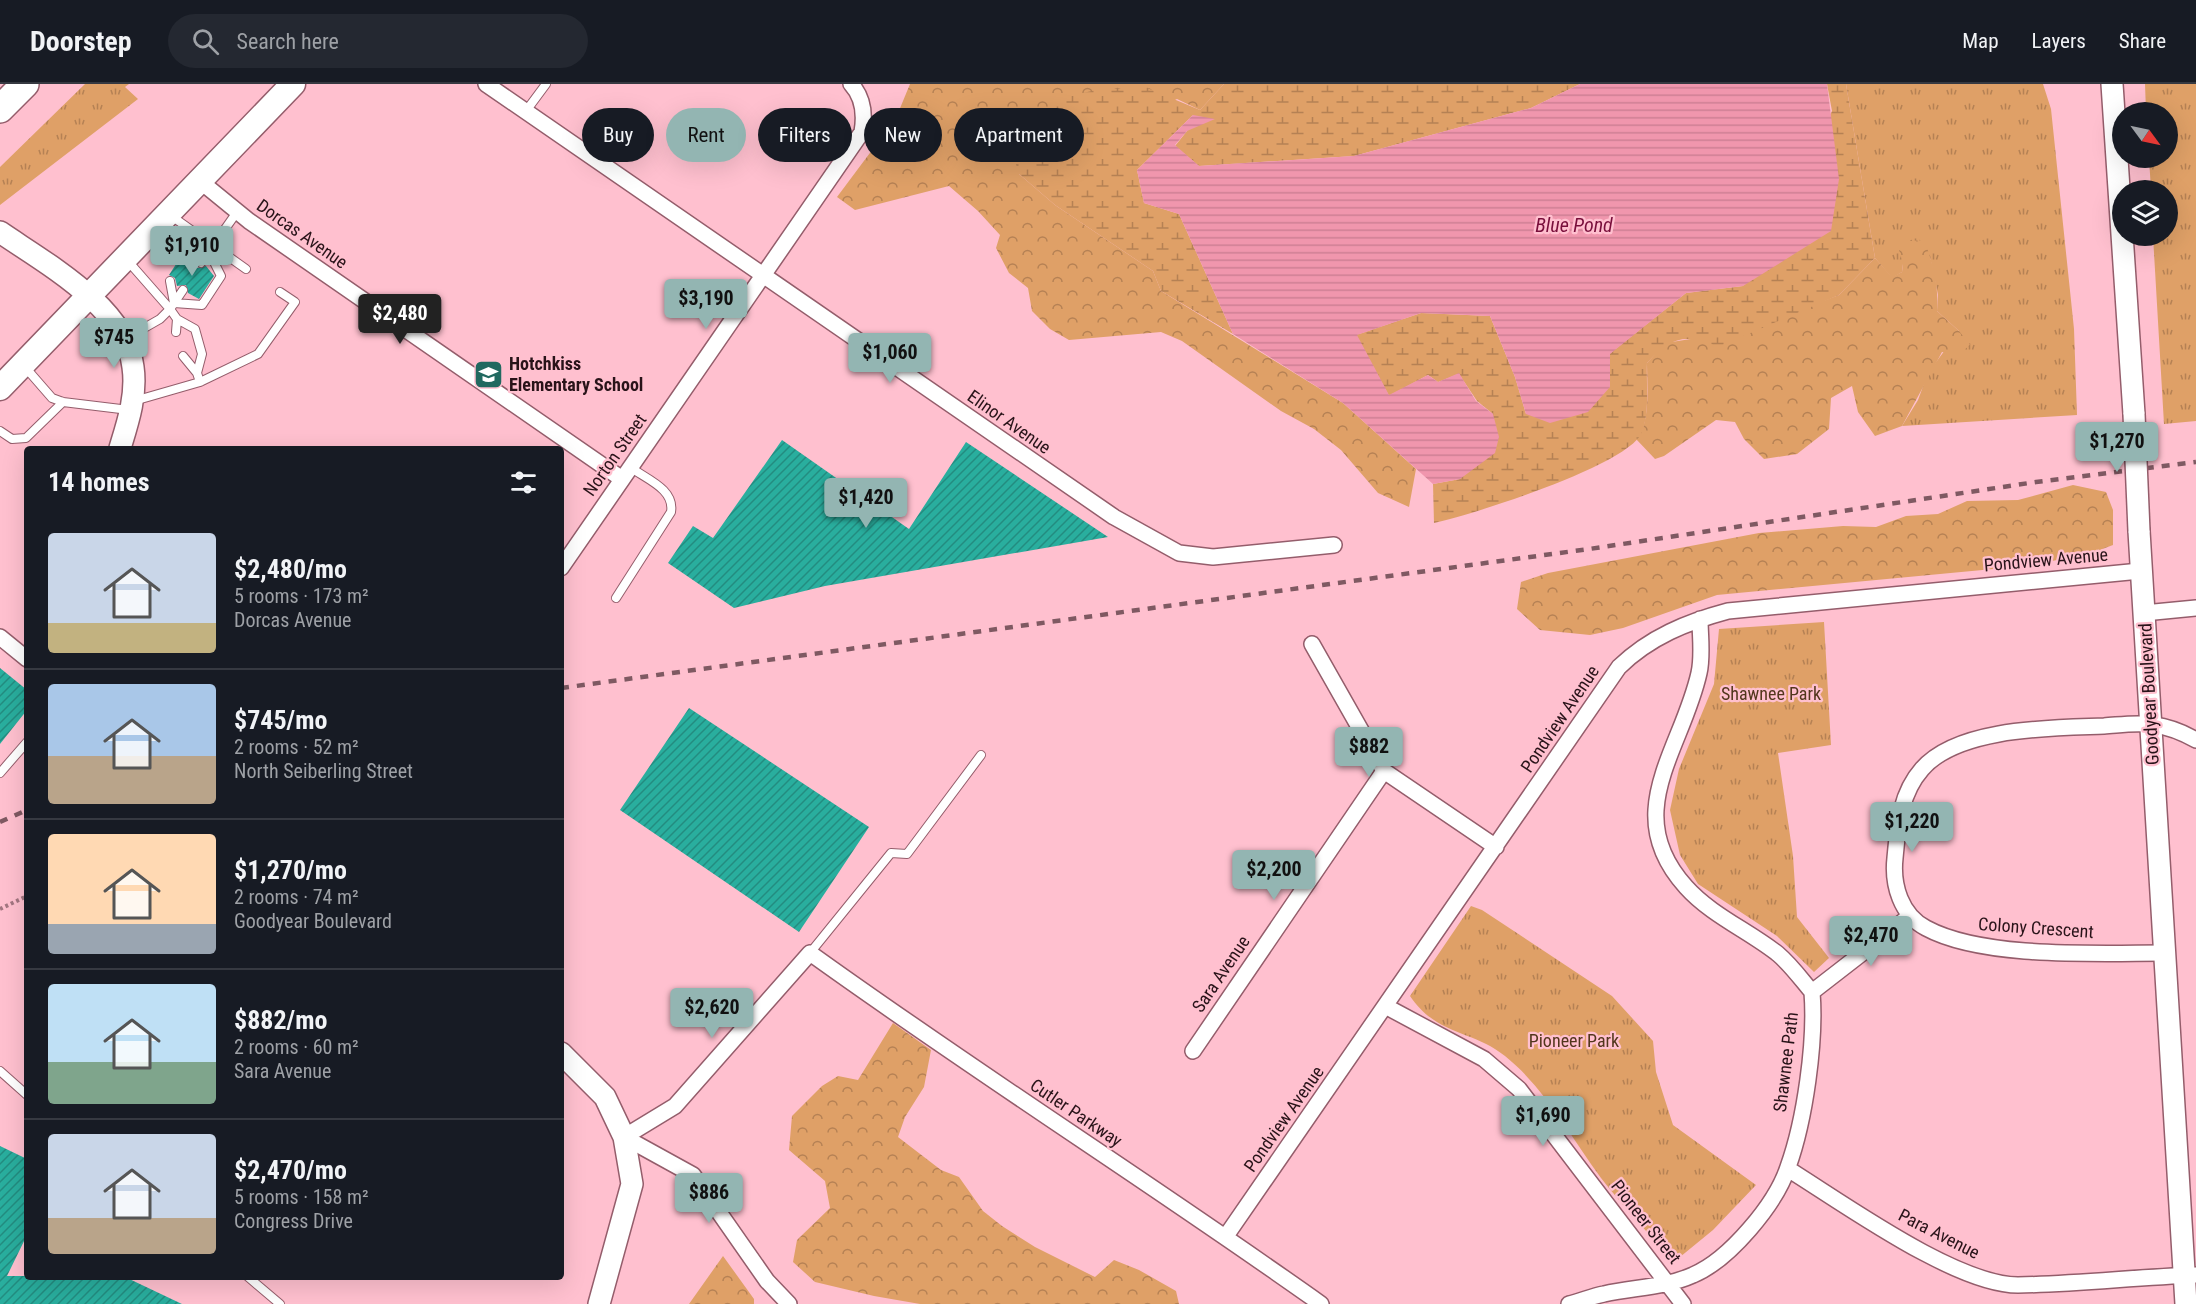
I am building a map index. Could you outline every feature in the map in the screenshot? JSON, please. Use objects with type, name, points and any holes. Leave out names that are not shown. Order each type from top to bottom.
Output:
[{"type":"highway","points":[[0,109],[25,84]]},
{"type":"main road","points":[[0,388],[293,84]]},
{"type":"street","name":"Elinor Avenue","points":[[486,84],[1026,459],[1165,547],[1195,557],[1213,557],[1334,545]]},
{"type":"street","name":"Goodyear Boulevard","points":[[2112,84],[2134,414],[2140,571],[2164,953],[2190,1275],[2186,1304]]},
{"type":"street","name":"Norton Street","points":[[564,564],[862,132],[865,116],[854,87]]},
{"type":"street","name":"Dorcas Avenue","points":[[200,181],[237,212],[626,473]]},
{"type":"street","points":[[0,232],[90,294],[123,340],[134,369],[132,406],[121,446]]},
{"type":"street","name":"Pondview Avenue","points":[[1226,1236],[1387,1007],[1619,667],[1638,650],[1657,638],[1700,619],[1728,611],[2140,571]]},
{"type":"street","points":[[2144,613],[2196,609]]},
{"type":"street","name":"Shawnee Path","points":[[1569,1304],[1605,1293],[1670,1284],[1697,1274],[1729,1250],[1769,1202],[1788,1169],[1803,1101],[1812,1035],[1812,992],[1778,954],[1688,889],[1669,864],[1660,844],[1656,823],[1657,788],[1699,674],[1700,619]]},
{"type":"street","points":[[0,637],[24,657]]},
{"type":"street","points":[[1312,644],[1383,771],[1497,847]]},
{"type":"street","points":[[1812,992],[1910,916],[1898,891],[1894,868],[1899,823],[1907,792],[1923,767],[1935,757],[1949,748],[1988,737],[2079,727],[2151,724],[2181,731],[2196,740]]},
{"type":"street","name":"Sara Avenue","points":[[1192,1051],[1383,771]]},
{"type":"street","name":"Colony Crescent","points":[[1910,916],[1926,928],[1958,941],[1992,946],[2053,951],[2164,953]]},
{"type":"street","points":[[624,1137],[675,1106],[810,953]]},
{"type":"street","name":"Cutler Parkway","points":[[810,953],[1112,1161],[1226,1236],[1321,1304]]},
{"type":"street","name":"Pioneer Street","points":[[1387,1007],[1485,1059],[1519,1089],[1683,1304]]},
{"type":"street","points":[[564,1056],[605,1097],[624,1137],[632,1184],[599,1304]]},
{"type":"street","points":[[624,1137],[693,1174],[767,1281],[789,1304]]},
{"type":"street","name":"Para Avenue","points":[[1788,1169],[1930,1256],[1986,1279],[2036,1285],[2190,1275]]},
{"type":"lane","points":[[526,111],[546,84]]},
{"type":"lane","points":[[201,263],[237,212]]},
{"type":"lane","points":[[168,214],[211,249],[246,269]]},
{"type":"lane","points":[[188,254],[211,249]]},
{"type":"lane","points":[[126,259],[172,306],[202,304],[221,276],[211,249]]},
{"type":"lane","points":[[170,281],[172,306],[177,319],[176,332]]},
{"type":"lane","points":[[123,340],[159,320],[183,290]]},
{"type":"lane","points":[[23,364],[52,398],[63,402],[132,406],[200,382],[258,354],[295,302],[280,292]]},
{"type":"lane","points":[[177,319],[195,330],[202,354],[197,373]]},
{"type":"lane","points":[[183,356],[197,373],[200,382]]},
{"type":"lane","points":[[0,431],[12,439],[26,438],[63,402]]},
{"type":"lane","points":[[616,598],[671,512],[672,503],[667,493],[626,473]]},
{"type":"lane","points":[[0,773],[24,745]]},
{"type":"lane","points":[[810,953],[891,853],[907,854],[981,755]]},
{"type":"lane","points":[[2,1075],[24,1093]]},
{"type":"lane","points":[[252,1280],[280,1304]]},
{"type":"path","points":[[0,909],[24,897]]},
{"type":"green space","points":[[85,84],[129,84],[125,87],[138,99],[0,205],[0,167]]},
{"type":"green space","points":[[910,84],[1224,84],[1200,110],[1177,99],[1084,143],[1084,108],[954,108],[954,162],[1044,162],[1019,174],[1055,205],[1153,271],[1161,291],[1343,403],[1416,469],[1409,507],[1378,493],[1341,450],[1314,429],[1281,411],[1182,341],[1161,332],[1069,340],[1050,329],[1032,311],[1028,288],[1009,273],[996,248],[1000,235],[978,211],[949,186],[855,210],[837,197],[864,161],[942,162],[942,108],[900,108]]},
{"type":"green space","points":[[1224,84],[1580,84],[1531,108],[1354,156],[1199,166],[1175,146],[1187,131],[1193,115],[1137,170],[1144,203],[1179,214],[1233,334],[1161,291],[1153,271],[1055,205],[1019,174],[1015,162],[1084,162],[1084,108],[1049,108],[1064,97],[1101,89],[1147,88],[1200,110]]},
{"type":"green space","points":[[1827,84],[1846,84],[1875,258],[1839,295],[1718,347],[1687,339],[1671,343],[1656,354],[1647,363],[1647,407],[1642,432],[1631,445],[1610,459],[1547,487],[1434,523],[1433,484],[1460,479],[1493,414],[1477,401],[1459,374],[1438,382],[1428,375],[1389,396],[1356,335],[1421,313],[1490,316],[1515,377],[1526,414],[1610,387],[1609,354],[1686,293],[1743,286],[1832,111]]},
{"type":"green space","points":[[1846,84],[2043,84],[2051,109],[2074,329],[2077,415],[1902,426],[1918,400],[1928,373],[1959,331],[1937,311],[1938,295],[1930,257],[1903,264],[1902,272],[1892,278],[1875,258]]},
{"type":"green space","points":[[2145,84],[2196,84],[2196,421],[2164,424],[2154,246],[2178,246],[2178,180],[2150,180],[2150,168],[2178,168],[2178,102],[2146,102]]},
{"type":"green space","points":[[1924,240],[1935,275],[1937,311],[1959,331],[1970,345],[1958,355],[1942,352],[1902,426],[1875,436],[1858,412],[1852,386],[1831,398],[1829,429],[1797,454],[1764,459],[1744,439],[1735,422],[1716,420],[1664,456],[1655,459],[1636,439],[1641,433],[1646,414],[1647,363],[1665,343],[1697,338],[1797,311],[1839,295],[1875,258],[1892,277],[1902,272],[1903,264],[1899,250],[1910,241]]},
{"type":"green space","points":[[2073,485],[2106,492],[2113,510],[2113,545],[2089,554],[2025,566],[1717,595],[1623,628],[1590,635],[1540,630],[1517,609],[1521,582],[1548,573],[1759,533],[1843,526],[1876,527],[1906,516],[1938,514],[1967,501],[2018,500]]},
{"type":"green space","name":"Shawnee Park","points":[[1824,622],[1831,745],[1778,753],[1793,856],[1797,917],[1829,958],[1814,972],[1777,936],[1698,884],[1680,855],[1670,810],[1679,769],[1714,684],[1719,629]]},
{"type":"green space","name":"Pioneer Park","points":[[1471,906],[1482,910],[1612,996],[1653,1041],[1656,1072],[1673,1125],[1756,1185],[1713,1230],[1680,1257],[1666,1254],[1617,1197],[1545,1098],[1520,1069],[1493,1048],[1432,1019],[1410,996]]},
{"type":"green space","points":[[893,1023],[931,1050],[924,1087],[905,1117],[898,1137],[941,1170],[959,1177],[983,1211],[1035,1247],[1095,1277],[1114,1260],[1139,1270],[1176,1291],[1179,1304],[920,1304],[815,1282],[793,1262],[797,1240],[830,1208],[825,1181],[789,1150],[792,1116],[822,1086],[838,1076],[858,1080]]},
{"type":"green space","points":[[723,1256],[754,1299],[754,1304],[689,1304]]},
{"type":"water","name":"Blue Pond","points":[[1580,84],[1827,84],[1839,179],[1831,231],[1743,286],[1686,293],[1610,354],[1610,387],[1588,412],[1550,423],[1526,414],[1515,377],[1490,316],[1421,313],[1357,335],[1389,395],[1428,375],[1438,382],[1459,373],[1476,401],[1493,414],[1499,437],[1495,453],[1460,479],[1433,484],[1343,403],[1233,334],[1179,214],[1144,203],[1137,170],[1193,115],[1215,119],[1187,131],[1175,145],[1199,166],[1354,156],[1531,108]]},
{"type":"building","points":[[182,255],[186,260],[195,259],[197,268],[206,266],[214,276],[199,299],[188,293],[186,285],[177,286],[175,278],[169,275]]},
{"type":"building","points":[[782,440],[909,529],[966,442],[1108,537],[825,586],[734,608],[668,563],[693,526],[713,538]]},
{"type":"building","points":[[0,668],[24,688],[24,714],[0,744]]},
{"type":"building","points":[[689,708],[869,827],[799,932],[620,810]]},
{"type":"building","points":[[0,1146],[24,1158],[24,1241],[7,1276],[24,1276],[24,1280],[131,1280],[182,1304],[0,1304]]},
{"type":"railway","points":[[564,688],[1589,549],[2036,482],[2196,462]]},
{"type":"railway","points":[[0,822],[24,811]]},
{"type":"place","name":"Hotchkiss Elementary School","points":[[488,374]]}]
